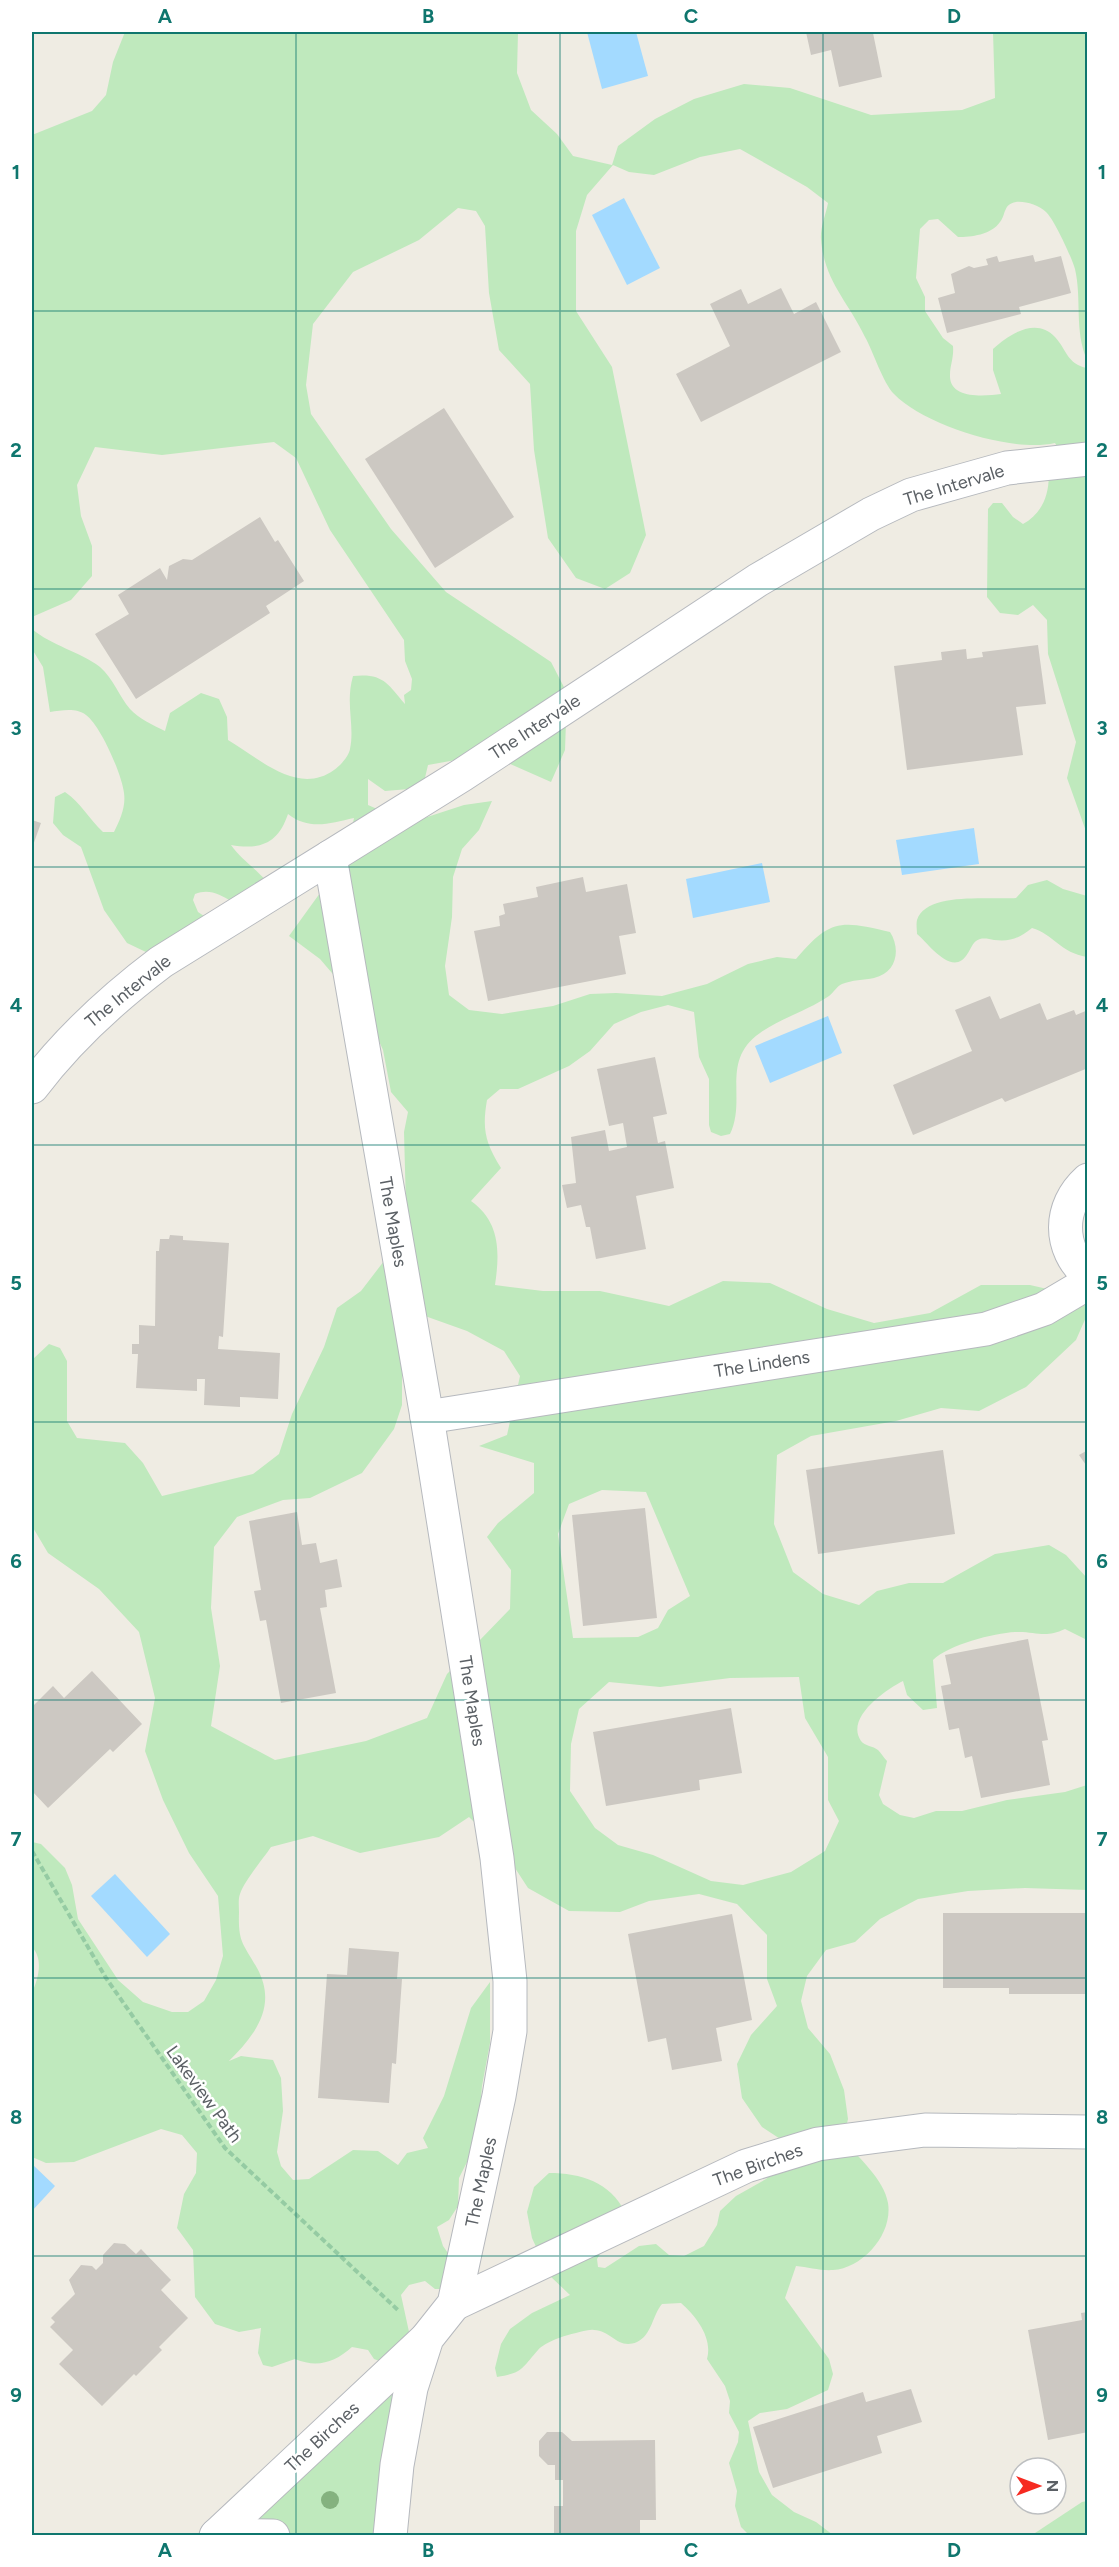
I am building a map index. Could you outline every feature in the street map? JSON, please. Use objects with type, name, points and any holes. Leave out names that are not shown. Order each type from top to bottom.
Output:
[{"type":"street","name":"The Intervale","points":[[32,1087],[79,1030],[118,994],[161,962],[462,775],[758,580],[871,514],[911,495],[1007,468],[1088,459]]},
{"type":"street","name":"The Maples","points":[[330,857],[427,1417],[504,1900],[510,1981],[510,2031],[500,2096],[454,2304],[428,2338],[418,2363],[404,2421],[390,2535]]},
{"type":"street","points":[[1088,1180],[1078,1188],[1068,1205],[1064,1225],[1067,1246],[1077,1266],[1088,1275]]},
{"type":"street","name":"The Lindens","points":[[427,1417],[986,1329],[1044,1309],[1088,1283]]},
{"type":"street","name":"The Birches","points":[[454,2304],[746,2166],[818,2144],[925,2130],[1088,2132]]},
{"type":"street","name":"The Birches","points":[[216,2535],[428,2338]]},
{"type":"street","points":[[216,2535],[273,2535]]},
{"type":"path","name":"Lakeview Path","points":[[32,1851],[106,1978],[225,2148],[428,2338]]},
{"type":"green space","points":[[125,32],[518,32],[517,73],[531,110],[557,134],[573,156],[612,165],[618,146],[655,119],[694,99],[744,84],[790,88],[871,115],[962,110],[995,98],[993,32],[1061,32],[1066,34],[1087,32],[1087,360],[1079,326],[1075,269],[1053,222],[1046,212],[1036,205],[1023,202],[1012,203],[1007,207],[1002,219],[991,230],[969,236],[958,237],[938,219],[929,220],[920,229],[916,278],[925,297],[925,311],[943,338],[953,346],[951,383],[962,393],[1001,394],[993,370],[993,349],[1006,338],[1031,328],[1047,331],[1055,337],[1071,360],[1087,368],[1087,834],[1067,778],[1076,742],[1048,654],[1047,620],[1033,605],[1018,615],[1000,613],[987,597],[988,509],[993,503],[1002,503],[1013,517],[1023,524],[1031,519],[1045,499],[1049,475],[1048,466],[1060,451],[1055,443],[1016,444],[970,434],[926,416],[894,394],[827,267],[821,235],[828,203],[807,187],[740,149],[700,157],[654,175],[629,172],[613,165],[587,195],[576,231],[576,311],[612,367],[646,535],[630,573],[605,589],[576,578],[548,538],[534,450],[530,384],[499,350],[489,293],[485,226],[476,211],[458,208],[419,240],[353,272],[313,324],[306,385],[311,414],[391,529],[446,592],[551,662],[567,693],[565,750],[551,782],[506,762],[467,758],[428,765],[424,782],[409,789],[385,791],[368,779],[368,805],[402,820],[418,820],[464,805],[492,801],[479,830],[462,849],[453,877],[452,917],[445,966],[449,995],[469,1010],[502,1014],[553,1006],[590,994],[662,996],[707,984],[748,964],[777,957],[796,959],[818,936],[837,926],[859,926],[890,932],[895,946],[895,960],[888,971],[882,975],[838,986],[829,996],[768,1028],[748,1044],[737,1068],[735,1121],[730,1134],[721,1136],[711,1132],[709,1079],[699,1057],[694,1012],[668,1005],[641,1012],[614,1024],[590,1051],[569,1066],[518,1089],[500,1089],[487,1100],[486,1135],[501,1168],[471,1201],[488,1218],[496,1238],[495,1285],[543,1291],[600,1291],[669,1306],[723,1281],[770,1283],[827,1309],[874,1323],[930,1313],[981,1285],[1030,1285],[1069,1294],[1087,1307],[1087,1315],[1076,1340],[1026,1387],[979,1411],[941,1408],[896,1421],[811,1436],[777,1455],[774,1524],[793,1572],[823,1594],[859,1605],[877,1591],[909,1583],[943,1583],[995,1554],[1049,1545],[1066,1555],[1087,1578],[1087,1640],[1065,1629],[1051,1634],[1006,1633],[960,1645],[949,1649],[933,1660],[937,1708],[923,1710],[907,1695],[903,1681],[869,1706],[858,1723],[857,1732],[861,1741],[878,1750],[887,1761],[879,1795],[883,1804],[900,1815],[914,1818],[936,1811],[962,1811],[1007,1800],[1065,1792],[1087,1785],[1088,1890],[1025,1888],[968,1891],[918,1899],[880,1919],[855,1942],[826,1950],[807,1976],[801,2001],[808,2028],[830,2054],[844,2090],[848,2119],[843,2140],[870,2169],[881,2185],[886,2194],[888,2215],[881,2237],[865,2256],[855,2263],[833,2270],[796,2266],[785,2298],[829,2359],[833,2374],[828,2390],[787,2409],[760,2413],[748,2421],[759,2472],[772,2495],[794,2512],[816,2522],[833,2535],[749,2535],[741,2527],[735,2506],[737,2491],[729,2463],[738,2442],[739,2432],[729,2413],[730,2401],[725,2386],[707,2359],[708,2343],[702,2328],[681,2303],[662,2304],[646,2335],[637,2342],[625,2344],[606,2333],[587,2330],[545,2344],[521,2369],[512,2374],[497,2377],[495,2368],[501,2344],[510,2329],[532,2313],[570,2295],[549,2275],[532,2238],[527,2212],[534,2187],[549,2173],[583,2177],[603,2186],[619,2202],[625,2212],[597,2259],[598,2267],[605,2268],[639,2246],[656,2244],[669,2255],[684,2256],[704,2246],[717,2225],[720,2211],[736,2196],[766,2179],[797,2150],[762,2127],[742,2098],[737,2064],[751,2035],[777,2006],[767,1979],[767,1935],[737,1904],[699,1894],[649,1901],[620,1912],[569,1911],[528,1888],[504,1851],[469,1817],[439,1837],[360,1853],[313,1836],[271,1847],[245,1883],[239,1901],[241,1937],[263,1982],[264,2007],[255,2030],[229,2061],[241,2056],[273,2060],[281,2078],[283,2111],[277,2152],[281,2166],[293,2180],[309,2179],[353,2150],[378,2151],[398,2165],[407,2153],[428,2148],[423,2138],[444,2096],[471,2008],[490,1982],[490,2043],[482,2086],[477,2142],[459,2178],[458,2206],[449,2220],[437,2227],[443,2246],[450,2256],[446,2289],[435,2289],[425,2281],[409,2285],[401,2295],[411,2341],[385,2363],[374,2359],[368,2350],[352,2347],[339,2357],[325,2362],[311,2363],[295,2359],[272,2367],[263,2365],[258,2353],[261,2328],[239,2332],[215,2324],[195,2297],[193,2250],[177,2228],[184,2194],[196,2173],[197,2153],[182,2135],[161,2129],[74,2162],[46,2163],[32,2157],[32,1993],[38,1976],[39,1964],[32,1947],[32,1842],[41,1844],[65,1868],[72,1885],[78,1919],[118,1980],[143,2002],[172,2012],[188,2012],[204,2001],[216,1980],[223,1956],[218,1896],[189,1853],[163,1800],[145,1751],[155,1698],[139,1632],[99,1589],[48,1553],[32,1526],[32,1360],[49,1344],[60,1348],[67,1361],[67,1421],[77,1438],[125,1443],[143,1463],[162,1496],[253,1474],[279,1454],[292,1414],[324,1347],[337,1308],[361,1291],[384,1261],[406,1207],[404,1132],[408,1112],[391,1092],[383,1050],[367,1014],[320,959],[289,936],[346,857],[354,818],[312,824],[288,814],[279,832],[267,843],[251,846],[231,845],[268,882],[277,899],[278,909],[266,914],[256,914],[217,894],[206,892],[195,894],[193,900],[198,912],[210,920],[148,953],[127,943],[104,910],[81,847],[63,835],[53,823],[55,797],[65,792],[103,832],[114,832],[123,808],[124,793],[110,751],[92,721],[77,711],[50,712],[43,667],[32,649],[32,629],[100,667],[109,676],[134,713],[165,731],[170,713],[201,693],[219,699],[227,717],[228,740],[280,772],[307,779],[320,777],[334,770],[344,761],[349,752],[350,696],[353,676],[371,676],[384,681],[405,704],[404,695],[411,690],[412,679],[405,661],[404,640],[330,530],[296,458],[274,442],[162,455],[95,447],[77,485],[81,516],[92,546],[92,576],[71,600],[32,617],[32,135],[92,111],[106,95],[113,62]],"holes":[[[425,1316],[467,1331],[504,1351],[520,1376],[507,1435],[479,1446],[534,1463],[534,1493],[498,1523],[487,1537],[511,1570],[510,1609],[447,1674],[427,1718],[366,1741],[275,1760],[211,1726],[220,1666],[211,1608],[214,1547],[237,1517],[283,1500],[310,1498],[362,1473],[394,1429],[402,1405],[402,1367]],[[602,1490],[646,1492],[690,1596],[668,1610],[658,1628],[638,1637],[573,1638],[558,1534],[569,1504]],[[799,1677],[805,1718],[828,1757],[828,1800],[839,1821],[825,1851],[791,1872],[743,1885],[711,1881],[653,1855],[618,1845],[595,1828],[570,1791],[571,1744],[579,1709],[609,1682],[660,1687],[730,1678]]]},
{"type":"green space","points":[[1047,880],[1063,889],[1087,896],[1087,957],[1070,952],[1046,934],[1032,928],[1010,940],[978,940],[962,960],[955,962],[941,957],[917,934],[917,920],[923,911],[933,905],[960,899],[1016,898],[1028,885]]},
{"type":"green space","points":[[427,2338],[390,2535],[217,2535]]},
{"type":"green space","points":[[1087,2501],[1087,2535],[1032,2535],[1061,2516],[1068,2516],[1068,2511]]},
{"type":"water","points":[[587,32],[636,32],[648,76],[602,89]]},
{"type":"water","points":[[624,198],[660,268],[627,285],[592,215]]},
{"type":"water","points":[[974,828],[979,864],[902,875],[896,840]]},
{"type":"water","points":[[762,863],[770,902],[693,918],[686,879]]},
{"type":"water","points":[[828,1016],[842,1053],[770,1083],[755,1046]]},
{"type":"water","points":[[115,1874],[170,1934],[147,1957],[91,1896]]},
{"type":"water","points":[[32,2164],[55,2186],[32,2211]]},
{"type":"building","points":[[806,32],[873,33],[882,77],[839,87],[831,50],[811,55]]},
{"type":"building","points":[[1033,255],[1035,262],[1061,256],[1071,293],[1019,307],[1021,314],[947,333],[938,298],[955,293],[951,274],[969,266],[974,268],[988,265],[986,259],[997,256],[999,262]]},
{"type":"building","points":[[781,288],[794,314],[816,302],[841,352],[701,422],[676,374],[730,346],[710,304],[741,289],[748,304]]},
{"type":"building","points":[[444,408],[514,517],[435,568],[365,459]]},
{"type":"building","points":[[260,517],[275,542],[278,540],[304,581],[266,606],[270,613],[136,699],[95,634],[129,614],[118,595],[160,568],[167,580],[169,566],[183,559],[192,560]]},
{"type":"building","points":[[1038,645],[1046,704],[1016,707],[1023,755],[907,770],[894,666],[942,660],[941,652],[966,649],[967,659],[983,657],[982,652]]},
{"type":"building","points":[[32,820],[41,823],[32,848]]},
{"type":"building","points":[[583,877],[586,892],[627,884],[636,933],[619,936],[626,974],[488,1001],[474,931],[500,926],[499,916],[505,914],[503,904],[538,897],[536,887]]},
{"type":"building","points":[[990,996],[1000,1019],[1040,1003],[1047,1020],[1074,1010],[1076,1015],[1088,1010],[1088,1068],[1005,1102],[1002,1098],[913,1135],[893,1085],[972,1051],[955,1010]]},
{"type":"building","points":[[655,1057],[667,1114],[653,1117],[658,1143],[665,1141],[674,1188],[636,1196],[646,1249],[596,1259],[590,1227],[586,1227],[581,1205],[567,1208],[562,1185],[576,1183],[571,1137],[605,1130],[609,1151],[627,1147],[623,1123],[609,1126],[597,1069]]},
{"type":"building","points":[[170,1235],[183,1236],[183,1240],[229,1243],[223,1337],[219,1336],[218,1349],[280,1353],[278,1399],[240,1397],[240,1407],[204,1405],[205,1379],[197,1379],[197,1391],[136,1388],[138,1354],[132,1354],[132,1344],[139,1344],[139,1325],[155,1326],[156,1251],[159,1251],[160,1239],[169,1239]]},
{"type":"building","points":[[943,1450],[955,1534],[818,1554],[806,1470]]},
{"type":"building","points":[[1088,1450],[1088,1468],[1079,1455]]},
{"type":"building","points":[[645,1508],[657,1618],[583,1626],[572,1515]]},
{"type":"building","points":[[297,1512],[302,1545],[316,1543],[320,1563],[337,1559],[342,1587],[325,1590],[327,1607],[320,1608],[336,1693],[281,1703],[266,1620],[260,1621],[254,1591],[261,1590],[249,1521]]},
{"type":"building","points":[[1028,1639],[1048,1740],[1042,1741],[1050,1785],[981,1798],[972,1756],[965,1758],[959,1728],[949,1730],[941,1686],[951,1684],[945,1655]]},
{"type":"building","points":[[92,1671],[142,1724],[113,1752],[110,1749],[48,1808],[32,1791],[32,1707],[53,1686],[64,1698]]},
{"type":"building","points":[[731,1708],[742,1773],[699,1780],[700,1790],[606,1806],[593,1732]]},
{"type":"building","points":[[943,1913],[1088,1913],[1088,1994],[1009,1994],[1009,1988],[943,1988]]},
{"type":"building","points":[[732,1914],[752,2020],[716,2028],[722,2061],[672,2070],[666,2038],[648,2042],[628,1934]]},
{"type":"building","points":[[349,1948],[399,1952],[397,1979],[402,1979],[396,2064],[392,2063],[389,2103],[318,2098],[327,1974],[347,1975]]},
{"type":"building","points":[[114,2243],[125,2244],[136,2254],[141,2249],[171,2280],[161,2290],[188,2318],[159,2347],[162,2350],[102,2406],[59,2364],[73,2350],[50,2327],[55,2322],[51,2318],[75,2294],[69,2280],[81,2265],[92,2266],[96,2270],[103,2263],[103,2255]]},
{"type":"building","points":[[1088,2312],[1088,2432],[1048,2440],[1028,2330],[1082,2320],[1081,2313]]},
{"type":"building","points":[[911,2389],[922,2422],[877,2436],[882,2453],[773,2488],[753,2427],[863,2392],[866,2402]]},
{"type":"building","points":[[547,2432],[562,2432],[572,2441],[655,2440],[656,2520],[640,2520],[640,2536],[554,2536],[554,2506],[563,2506],[563,2480],[555,2480],[555,2465],[548,2465],[539,2456],[539,2441]]}]
